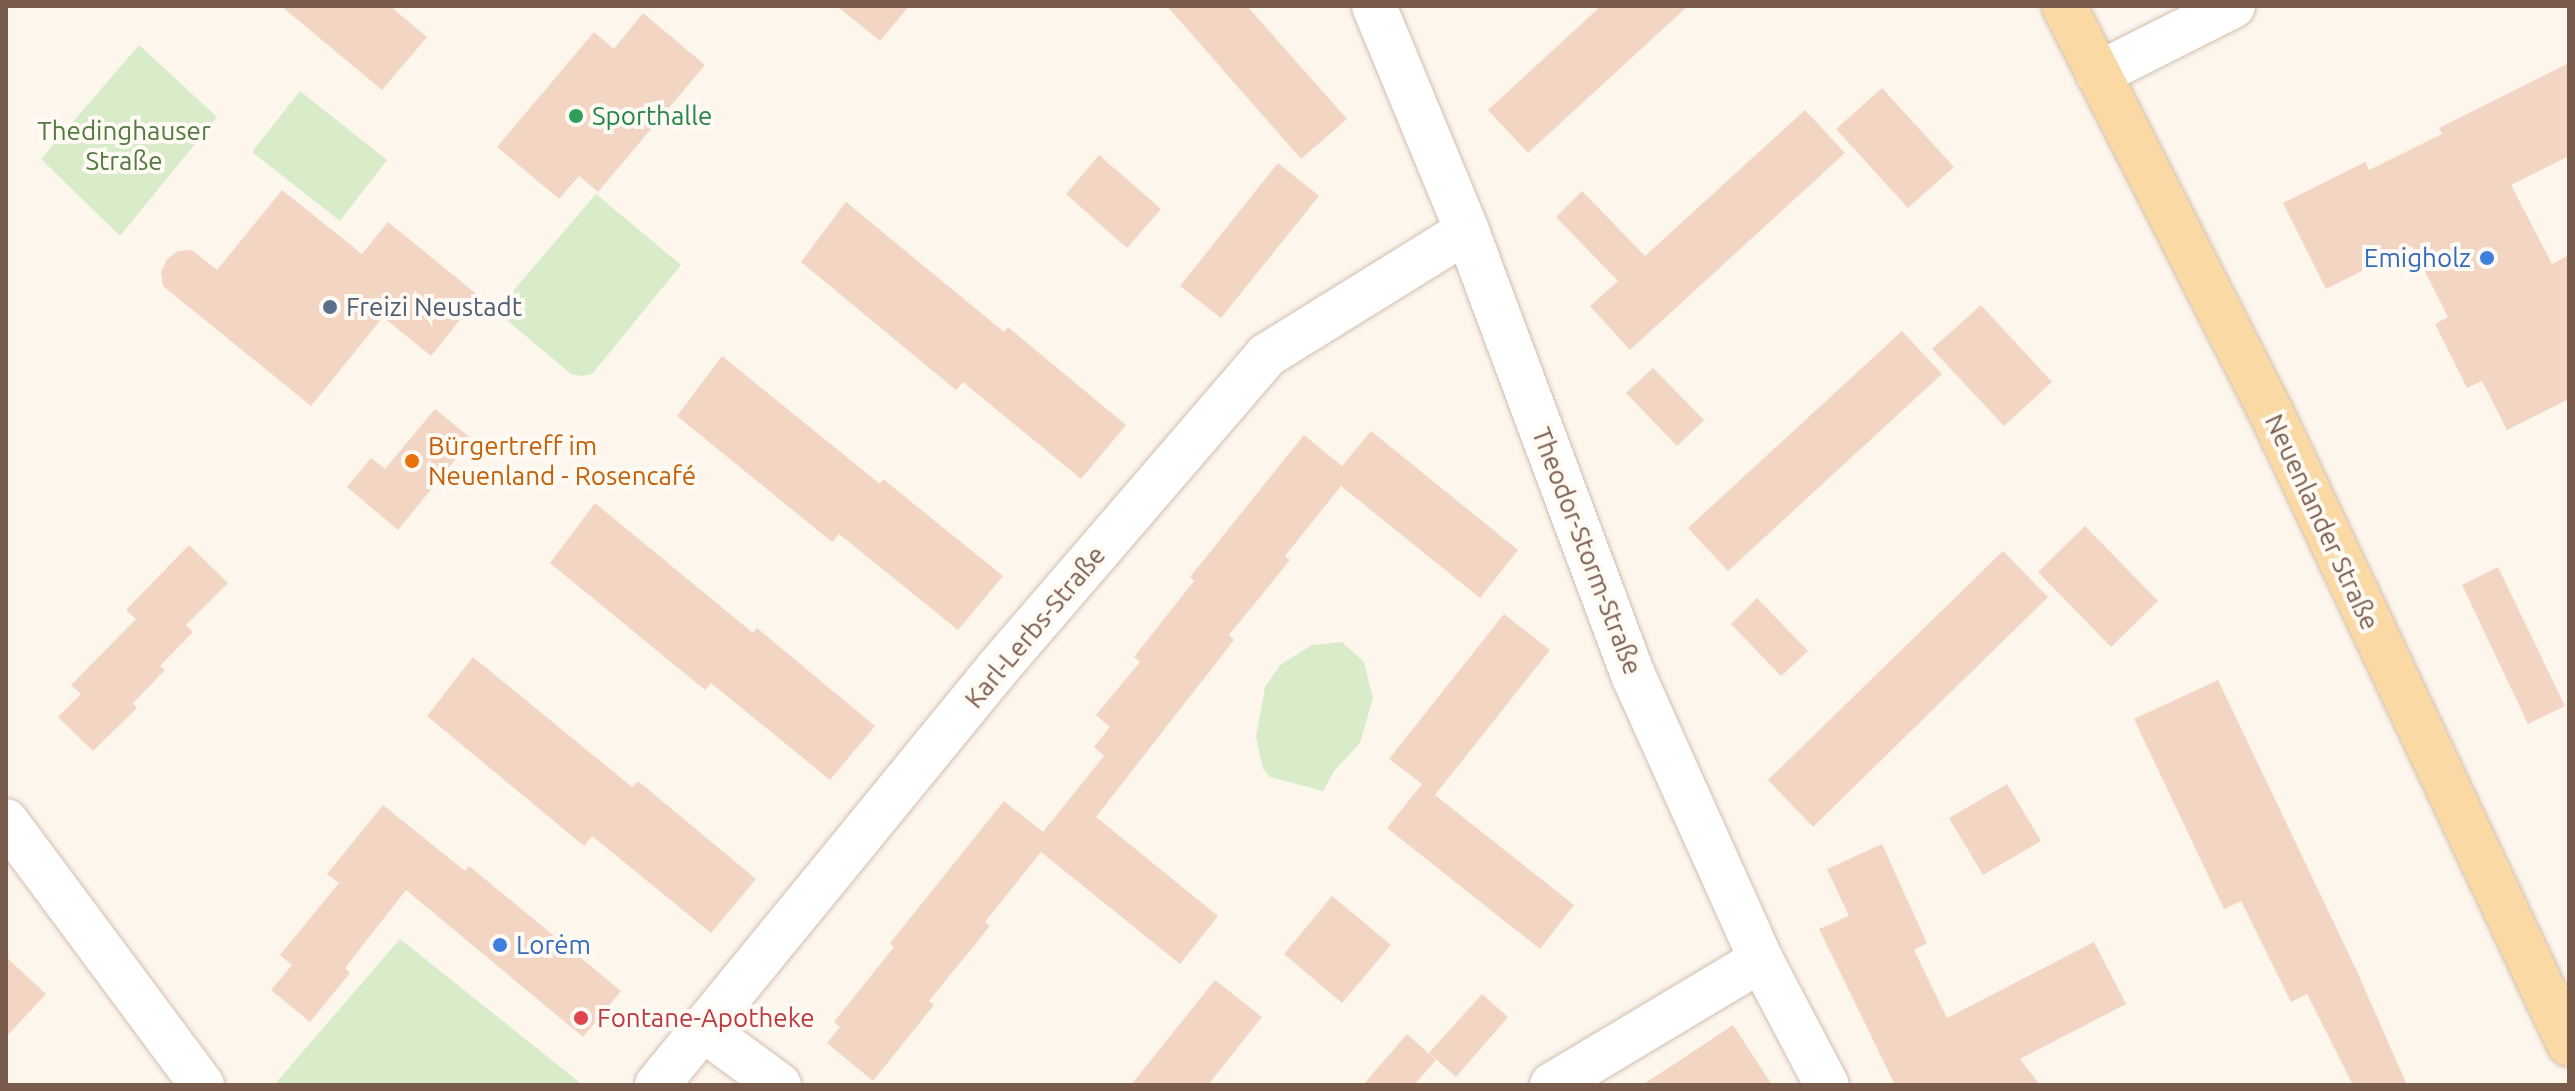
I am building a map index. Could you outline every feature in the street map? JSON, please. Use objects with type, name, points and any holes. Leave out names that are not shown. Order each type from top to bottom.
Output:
[{"type":"main road","name":"Neuenlander Straße","points":[[2064,6],[2271,412],[2569,1044]]},
{"type":"street","name":"Theodor-Storm-Straße","points":[[1374,6],[1467,231],[1634,677],[1761,960],[1827,1085]]},
{"type":"street","points":[[2098,74],[2233,6]]},
{"type":"street","name":"Karl-Lerbs-Straße","points":[[657,1085],[997,669],[1267,355],[1467,231]]},
{"type":"street","points":[[6,821],[202,1085]]},
{"type":"street","points":[[1552,1085],[1761,960]]},
{"type":"street","points":[[704,1030],[779,1085]]},
{"type":"green space","name":"Thedinghauser Straße","points":[[139,45],[217,117],[120,236],[41,159]]},
{"type":"green space","points":[[300,91],[387,160],[340,221],[252,152]]},
{"type":"green space","points":[[596,194],[681,265],[592,374],[582,376],[571,374],[496,311]]},
{"type":"green space","points":[[1342,642],[1364,662],[1373,698],[1360,743],[1334,771],[1323,791],[1270,777],[1263,769],[1256,737],[1265,687],[1280,665],[1312,645]]},
{"type":"green space","points":[[400,939],[583,1085],[274,1085]]},
{"type":"building","points":[[281,6],[390,6],[427,37],[382,90]]},
{"type":"building","points":[[837,6],[909,6],[880,41]]},
{"type":"building","points":[[1167,6],[1247,6],[1347,119],[1301,159]]},
{"type":"building","points":[[1601,6],[1688,6],[1528,153],[1488,110]]},
{"type":"building","name":"Sporthalle","points":[[643,13],[705,65],[598,192],[579,176],[559,199],[497,147],[594,32],[614,49]]},
{"type":"building","points":[[2569,63],[2569,156],[2511,185],[2552,264],[2569,255],[2569,399],[2507,430],[2482,381],[2467,388],[2435,324],[2448,317],[2412,246],[2326,289],[2283,203],[2365,162],[2369,170],[2442,134],[2439,128]]},
{"type":"building","points":[[1882,88],[1954,167],[1908,208],[1836,129]]},
{"type":"building","points":[[1805,110],[1845,153],[1630,350],[1590,306],[1618,281],[1556,217],[1582,191],[1645,256]]},
{"type":"building","points":[[1099,155],[1161,209],[1127,248],[1066,194]]},
{"type":"building","points":[[1278,163],[1319,196],[1221,318],[1180,286]]},
{"type":"building","name":"Freizi Neustadt","points":[[282,190],[362,254],[388,222],[479,296],[431,356],[383,317],[311,406],[163,286],[161,272],[167,259],[178,251],[192,250],[217,270]]},
{"type":"building","points":[[846,202],[1004,332],[1008,327],[1126,425],[1081,479],[963,382],[956,390],[801,262]]},
{"type":"building","points":[[1981,305],[2052,382],[2004,426],[1932,349]]},
{"type":"building","points":[[1902,331],[1942,374],[1728,571],[1688,528]]},
{"type":"building","points":[[722,356],[880,484],[883,479],[1003,576],[958,630],[839,534],[832,542],[677,416]]},
{"type":"building","points":[[1653,368],[1704,420],[1677,446],[1626,393]]},
{"type":"building","points":[[435,409],[472,439],[398,530],[347,487],[371,458],[385,469]]},
{"type":"building","points":[[1371,431],[1518,550],[1480,598],[1341,486],[1285,556],[1290,560],[1229,635],[1234,640],[1096,817],[1218,916],[1180,964],[1041,852],[985,922],[990,926],[929,1001],[934,1005],[873,1081],[827,1043],[840,1027],[834,1022],[894,947],[890,943],[1004,801],[1043,832],[1104,756],[1094,747],[1110,727],[1096,715],[1140,662],[1134,657],[1194,581],[1190,577],[1304,435],[1342,466]]},
{"type":"building","points":[[595,503],[753,633],[757,628],[875,726],[830,780],[711,683],[705,690],[550,563]]},
{"type":"building","points":[[2085,526],[2158,601],[2111,647],[2038,572]]},
{"type":"building","points":[[189,545],[228,583],[186,625],[193,632],[160,666],[165,670],[133,703],[137,708],[93,751],[58,717],[81,694],[71,685],[136,619],[126,610]]},
{"type":"building","points":[[2003,551],[2048,597],[1813,827],[1768,780]]},
{"type":"building","points":[[2498,567],[2565,706],[2528,724],[2462,585]]},
{"type":"building","points":[[1757,598],[1808,651],[1781,676],[1731,624]]},
{"type":"building","points":[[1504,614],[1550,650],[1435,795],[1574,905],[1540,949],[1387,828],[1422,784],[1389,759]]},
{"type":"building","points":[[473,657],[632,787],[638,781],[756,879],[711,933],[592,836],[584,846],[427,716]]},
{"type":"building","points":[[2218,680],[2356,969],[2407,1085],[2353,1085],[2307,994],[2291,1002],[2241,901],[2224,909],[2134,719]]},
{"type":"building","points":[[2007,784],[2041,841],[1983,875],[1949,818]]},
{"type":"building","points":[[383,805],[465,871],[469,866],[621,991],[583,1037],[406,890],[345,968],[350,973],[310,1022],[271,990],[292,965],[280,955],[339,883],[327,874]]},
{"type":"building","points":[[1882,844],[1927,943],[1914,950],[1947,1018],[2094,942],[2126,1004],[2020,1059],[2040,1085],[1895,1085],[1819,929],[1849,916],[1827,869]]},
{"type":"building","points":[[1332,896],[1391,945],[1342,1003],[1284,954]]},
{"type":"building","points":[[6,957],[46,994],[6,1037]]},
{"type":"building","points":[[1215,980],[1262,1017],[1208,1085],[1131,1085]]},
{"type":"building","points":[[1482,994],[1508,1017],[1456,1077],[1429,1053]]},
{"type":"building","points":[[1733,1025],[1772,1085],[1642,1085],[1685,1057]]},
{"type":"building","points":[[1407,1034],[1436,1060],[1414,1085],[1363,1085]]},
{"type":"place","name":"Sporthalle","points":[[576,116]]},
{"type":"place","name":"Emigholz","points":[[2487,258]]},
{"type":"place","name":"Freizi Neustadt","points":[[330,307]]},
{"type":"place","name":"Bürgertreff im Neuenland - Rosencafé","points":[[412,461]]},
{"type":"place","name":"Lorėm","points":[[500,945]]},
{"type":"place","name":"Fontane-Apotheke","points":[[581,1018]]}]
